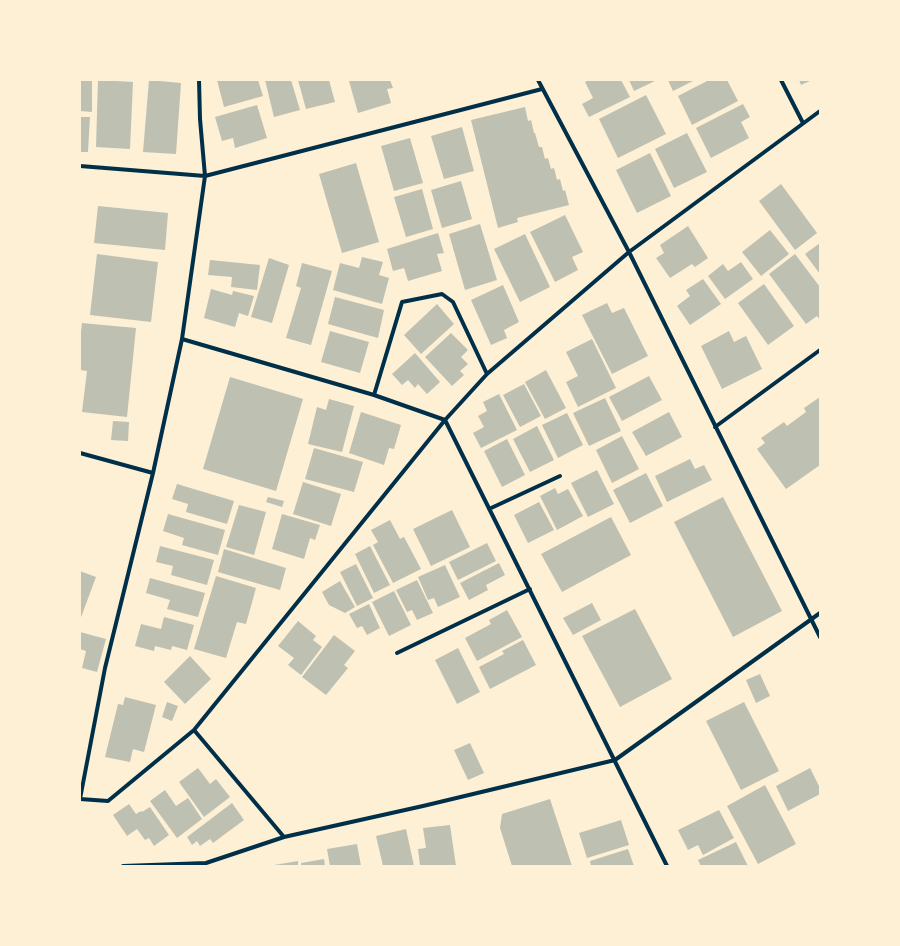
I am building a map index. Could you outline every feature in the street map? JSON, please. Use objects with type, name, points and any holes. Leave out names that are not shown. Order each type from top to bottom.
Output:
[{"type":"street","points":[[199,80],[200,119],[205,176],[182,339],[153,473],[105,668],[80,799],[108,801],[194,730],[445,420],[487,374],[629,252],[820,110]]},
{"type":"street","points":[[538,80],[629,252],[820,637]]},
{"type":"street","points":[[781,80],[803,123]]},
{"type":"street","points":[[80,166],[205,176],[542,89]]},
{"type":"street","points":[[374,395],[402,302],[442,294],[453,302],[487,374]]},
{"type":"street","points":[[182,339],[374,395],[445,420],[667,866]]},
{"type":"street","points":[[715,427],[820,350]]},
{"type":"street","points":[[80,453],[153,473]]},
{"type":"street","points":[[490,509],[560,476]]},
{"type":"street","points":[[396,653],[530,589]]},
{"type":"street","points":[[123,866],[206,862],[284,837],[423,806],[615,760],[820,613]]},
{"type":"street","points":[[194,730],[284,837]]},
{"type":"building","points":[[80,80],[92,80],[92,112],[80,111]]},
{"type":"building","points":[[98,80],[133,82],[130,149],[96,147]]},
{"type":"building","points":[[149,80],[181,83],[176,154],[143,152]]},
{"type":"building","points":[[217,80],[258,80],[263,96],[224,107]]},
{"type":"building","points":[[265,80],[291,80],[300,110],[274,117]]},
{"type":"building","points":[[298,80],[329,80],[335,102],[306,109]]},
{"type":"building","points":[[390,80],[393,88],[387,89],[391,103],[358,113],[349,81]]},
{"type":"building","points":[[589,80],[621,80],[630,97],[589,117],[582,104],[593,98],[585,82]]},
{"type":"building","points":[[629,80],[657,80],[634,91]]},
{"type":"building","points":[[668,80],[695,80],[673,91]]},
{"type":"building","points":[[709,80],[727,80],[738,101],[692,125],[678,96]]},
{"type":"building","points":[[799,80],[812,80],[801,85]]},
{"type":"building","points":[[646,95],[666,134],[618,158],[599,119]]},
{"type":"building","points":[[743,104],[750,117],[741,122],[749,138],[711,158],[696,128]]},
{"type":"building","points":[[257,105],[267,138],[235,148],[233,138],[222,141],[215,117]]},
{"type":"building","points":[[525,107],[528,121],[531,120],[539,147],[542,147],[545,159],[548,158],[551,169],[554,168],[557,180],[560,179],[569,205],[517,218],[518,222],[498,228],[471,120]]},
{"type":"building","points":[[80,117],[90,117],[88,152],[80,152]]},
{"type":"building","points":[[462,127],[474,171],[444,179],[431,136]]},
{"type":"building","points":[[687,133],[707,172],[674,188],[655,149]]},
{"type":"building","points":[[410,138],[423,183],[394,191],[381,146]]},
{"type":"building","points":[[650,153],[671,196],[637,213],[616,170]]},
{"type":"building","points":[[356,163],[379,242],[342,253],[319,174]]},
{"type":"building","points":[[461,181],[472,219],[442,228],[431,190]]},
{"type":"building","points":[[781,184],[817,233],[795,250],[759,201]]},
{"type":"building","points":[[422,189],[433,229],[406,237],[394,197]]},
{"type":"building","points":[[98,206],[168,213],[165,250],[94,243]]},
{"type":"building","points":[[565,215],[583,252],[572,257],[578,270],[555,282],[530,232]]},
{"type":"building","points":[[480,224],[497,280],[465,290],[449,234]]},
{"type":"building","points":[[688,226],[708,258],[695,267],[692,264],[670,278],[656,258],[664,253],[660,245]]},
{"type":"building","points":[[770,230],[789,254],[761,276],[742,252]]},
{"type":"building","points":[[438,233],[444,253],[437,254],[442,271],[408,281],[404,268],[393,271],[387,249]]},
{"type":"building","points":[[525,234],[550,287],[520,302],[494,249]]},
{"type":"building","points":[[820,243],[820,274],[805,254]]},
{"type":"building","points":[[97,254],[158,262],[151,322],[90,315]]},
{"type":"building","points":[[795,254],[820,287],[820,320],[817,316],[806,324],[769,274]]},
{"type":"building","points":[[362,257],[383,262],[379,275],[389,278],[382,304],[333,290],[340,263],[359,268]]},
{"type":"building","points":[[269,258],[289,265],[272,323],[251,317]]},
{"type":"building","points":[[210,260],[260,265],[257,290],[231,287],[232,277],[208,275]]},
{"type":"building","points":[[741,262],[753,279],[725,299],[708,276],[723,264],[728,271]]},
{"type":"building","points":[[302,263],[332,271],[311,345],[286,338],[301,288],[296,286]]},
{"type":"building","points":[[703,279],[721,304],[690,325],[677,306],[690,296],[686,290]]},
{"type":"building","points":[[764,284],[794,326],[768,345],[738,303]]},
{"type":"building","points":[[503,285],[519,322],[504,330],[507,338],[491,345],[471,300]]},
{"type":"building","points":[[211,289],[232,295],[233,291],[254,296],[248,316],[239,313],[235,327],[204,318]]},
{"type":"building","points":[[335,297],[384,310],[378,338],[328,324]]},
{"type":"building","points":[[607,303],[612,313],[624,308],[648,356],[612,374],[582,315]]},
{"type":"building","points":[[437,304],[454,324],[421,354],[404,335]]},
{"type":"building","points":[[82,323],[136,328],[127,417],[82,412],[87,371],[80,370],[80,341]]},
{"type":"building","points":[[330,331],[369,342],[360,373],[321,362]]},
{"type":"building","points":[[729,331],[734,342],[746,336],[762,369],[722,389],[701,346]]},
{"type":"building","points":[[451,333],[468,350],[461,357],[468,364],[460,371],[464,375],[452,386],[425,357]]},
{"type":"building","points":[[592,339],[616,388],[578,407],[566,382],[578,376],[566,352]]},
{"type":"building","points":[[415,353],[440,382],[427,394],[418,384],[415,388],[408,380],[402,385],[392,374]]},
{"type":"building","points":[[546,370],[566,408],[545,419],[525,382]]},
{"type":"building","points":[[649,376],[662,400],[622,421],[609,397]]},
{"type":"building","points":[[230,377],[303,399],[276,491],[203,469]]},
{"type":"building","points":[[524,384],[541,416],[520,427],[503,395]]},
{"type":"building","points":[[499,394],[517,430],[481,448],[473,433],[484,427],[478,416],[487,411],[483,402]]},
{"type":"building","points":[[820,397],[820,465],[786,489],[757,449],[765,443],[761,438],[784,422],[787,426],[806,412],[804,408]]},
{"type":"building","points":[[605,398],[621,431],[589,446],[573,413]]},
{"type":"building","points":[[329,399],[354,406],[342,452],[308,444],[317,407],[326,410]]},
{"type":"building","points":[[361,412],[401,425],[394,449],[389,448],[384,465],[349,453]]},
{"type":"building","points":[[669,412],[682,437],[646,456],[632,432]]},
{"type":"building","points":[[567,413],[583,445],[558,458],[542,425]]},
{"type":"building","points":[[113,421],[129,422],[128,441],[111,440]]},
{"type":"building","points":[[537,426],[554,460],[530,472],[513,439]]},
{"type":"building","points":[[622,436],[639,469],[612,483],[596,450]]},
{"type":"building","points":[[507,439],[525,475],[502,487],[484,451]]},
{"type":"building","points":[[314,448],[363,462],[354,492],[305,479]]},
{"type":"building","points":[[690,459],[695,469],[704,465],[712,480],[667,502],[655,476]]},
{"type":"building","points":[[597,470],[614,504],[588,517],[571,483]]},
{"type":"building","points":[[646,473],[663,506],[630,523],[613,490]]},
{"type":"building","points":[[303,482],[341,494],[331,526],[293,514]]},
{"type":"building","points":[[177,484],[234,501],[227,524],[186,512],[188,504],[172,499]]},
{"type":"building","points":[[555,488],[558,494],[568,489],[583,516],[557,530],[540,496]]},
{"type":"building","points":[[268,497],[284,501],[282,507],[266,502]]},
{"type":"building","points":[[723,497],[782,611],[733,637],[674,522]]},
{"type":"building","points":[[539,502],[554,530],[528,543],[514,515]]},
{"type":"building","points":[[239,505],[266,512],[254,555],[226,547]]},
{"type":"building","points":[[452,510],[470,547],[431,566],[413,529]]},
{"type":"building","points":[[168,514],[225,530],[218,555],[182,545],[184,538],[163,531]]},
{"type":"building","points":[[282,514],[320,525],[315,540],[310,538],[304,559],[272,549]]},
{"type":"building","points":[[611,517],[631,555],[562,592],[541,554]]},
{"type":"building","points":[[390,520],[400,539],[404,537],[421,569],[393,583],[373,545],[378,542],[371,530]]},
{"type":"building","points":[[487,543],[496,561],[458,580],[449,562]]},
{"type":"building","points":[[160,546],[214,560],[207,585],[171,575],[173,566],[156,562]]},
{"type":"building","points":[[370,546],[390,585],[374,593],[355,554]]},
{"type":"building","points":[[224,549],[286,568],[280,590],[218,572]]},
{"type":"building","points":[[499,563],[505,575],[486,585],[488,590],[469,600],[460,583]]},
{"type":"building","points":[[356,564],[373,598],[357,606],[340,572]]},
{"type":"building","points":[[445,565],[460,597],[438,607],[434,598],[428,600],[418,577]]},
{"type":"building","points":[[80,571],[96,577],[80,620]]},
{"type":"building","points":[[216,576],[256,588],[246,624],[237,622],[226,658],[194,649]]},
{"type":"building","points":[[150,578],[205,593],[198,617],[167,609],[170,600],[146,593]]},
{"type":"building","points":[[417,580],[433,613],[417,620],[412,610],[407,612],[396,590]]},
{"type":"building","points":[[340,581],[355,607],[345,613],[329,605],[322,592]]},
{"type":"building","points":[[394,591],[411,625],[389,636],[372,602]]},
{"type":"building","points":[[592,603],[601,620],[573,635],[563,618]]},
{"type":"building","points":[[369,604],[380,628],[367,635],[362,626],[357,628],[349,614]]},
{"type":"building","points":[[635,609],[672,679],[620,707],[582,636]]},
{"type":"building","points":[[507,610],[522,637],[477,661],[465,638],[491,624],[489,620]]},
{"type":"building","points":[[164,617],[194,625],[187,650],[172,646],[171,650],[155,646],[154,651],[135,646],[141,624],[161,629]]},
{"type":"building","points":[[298,621],[316,636],[313,640],[322,647],[301,675],[288,665],[294,658],[278,646]]},
{"type":"building","points":[[80,632],[106,639],[97,672],[82,668],[86,651],[80,649]]},
{"type":"building","points":[[334,635],[355,651],[344,665],[348,668],[326,695],[302,677]]},
{"type":"building","points":[[523,640],[536,665],[490,689],[479,667],[504,654],[502,651]]},
{"type":"building","points":[[458,648],[480,692],[457,704],[435,660]]},
{"type":"building","points":[[190,656],[211,679],[185,704],[164,682]]},
{"type":"building","points":[[760,674],[770,696],[756,703],[746,680]]},
{"type":"building","points":[[125,697],[156,705],[144,752],[133,749],[130,762],[105,757],[118,704],[123,705]]},
{"type":"building","points":[[167,702],[178,706],[172,721],[162,717]]},
{"type":"building","points":[[744,702],[779,771],[741,790],[706,721]]},
{"type":"building","points":[[470,743],[484,773],[468,780],[454,750]]},
{"type":"building","points":[[198,768],[210,784],[216,779],[230,797],[204,817],[179,782]]},
{"type":"building","points":[[810,768],[820,788],[820,794],[788,811],[776,786]]},
{"type":"building","points":[[765,785],[796,844],[758,864],[727,806]]},
{"type":"building","points":[[165,790],[176,806],[188,798],[202,819],[177,838],[150,801]]},
{"type":"building","points":[[550,799],[572,866],[512,866],[500,828],[502,814]]},
{"type":"building","points":[[232,803],[244,820],[213,843],[210,839],[200,846],[197,841],[192,845],[187,837]]},
{"type":"building","points":[[129,804],[136,814],[150,807],[169,835],[154,846],[149,838],[145,840],[137,829],[127,836],[113,815]]},
{"type":"building","points":[[719,810],[734,838],[703,855],[698,845],[688,850],[678,830]]},
{"type":"building","points":[[621,820],[629,845],[587,858],[579,833]]},
{"type":"building","points":[[450,825],[456,866],[420,866],[418,849],[426,848],[423,828]]},
{"type":"building","points":[[406,829],[414,866],[383,866],[376,836]]},
{"type":"building","points":[[736,842],[748,866],[701,866],[698,860]]},
{"type":"building","points":[[357,844],[361,866],[330,866],[327,849]]},
{"type":"building","points":[[628,849],[634,866],[591,866],[590,861]]},
{"type":"building","points":[[324,859],[325,866],[301,866],[301,863]]},
{"type":"building","points":[[298,861],[298,866],[274,866],[274,865]]}]
